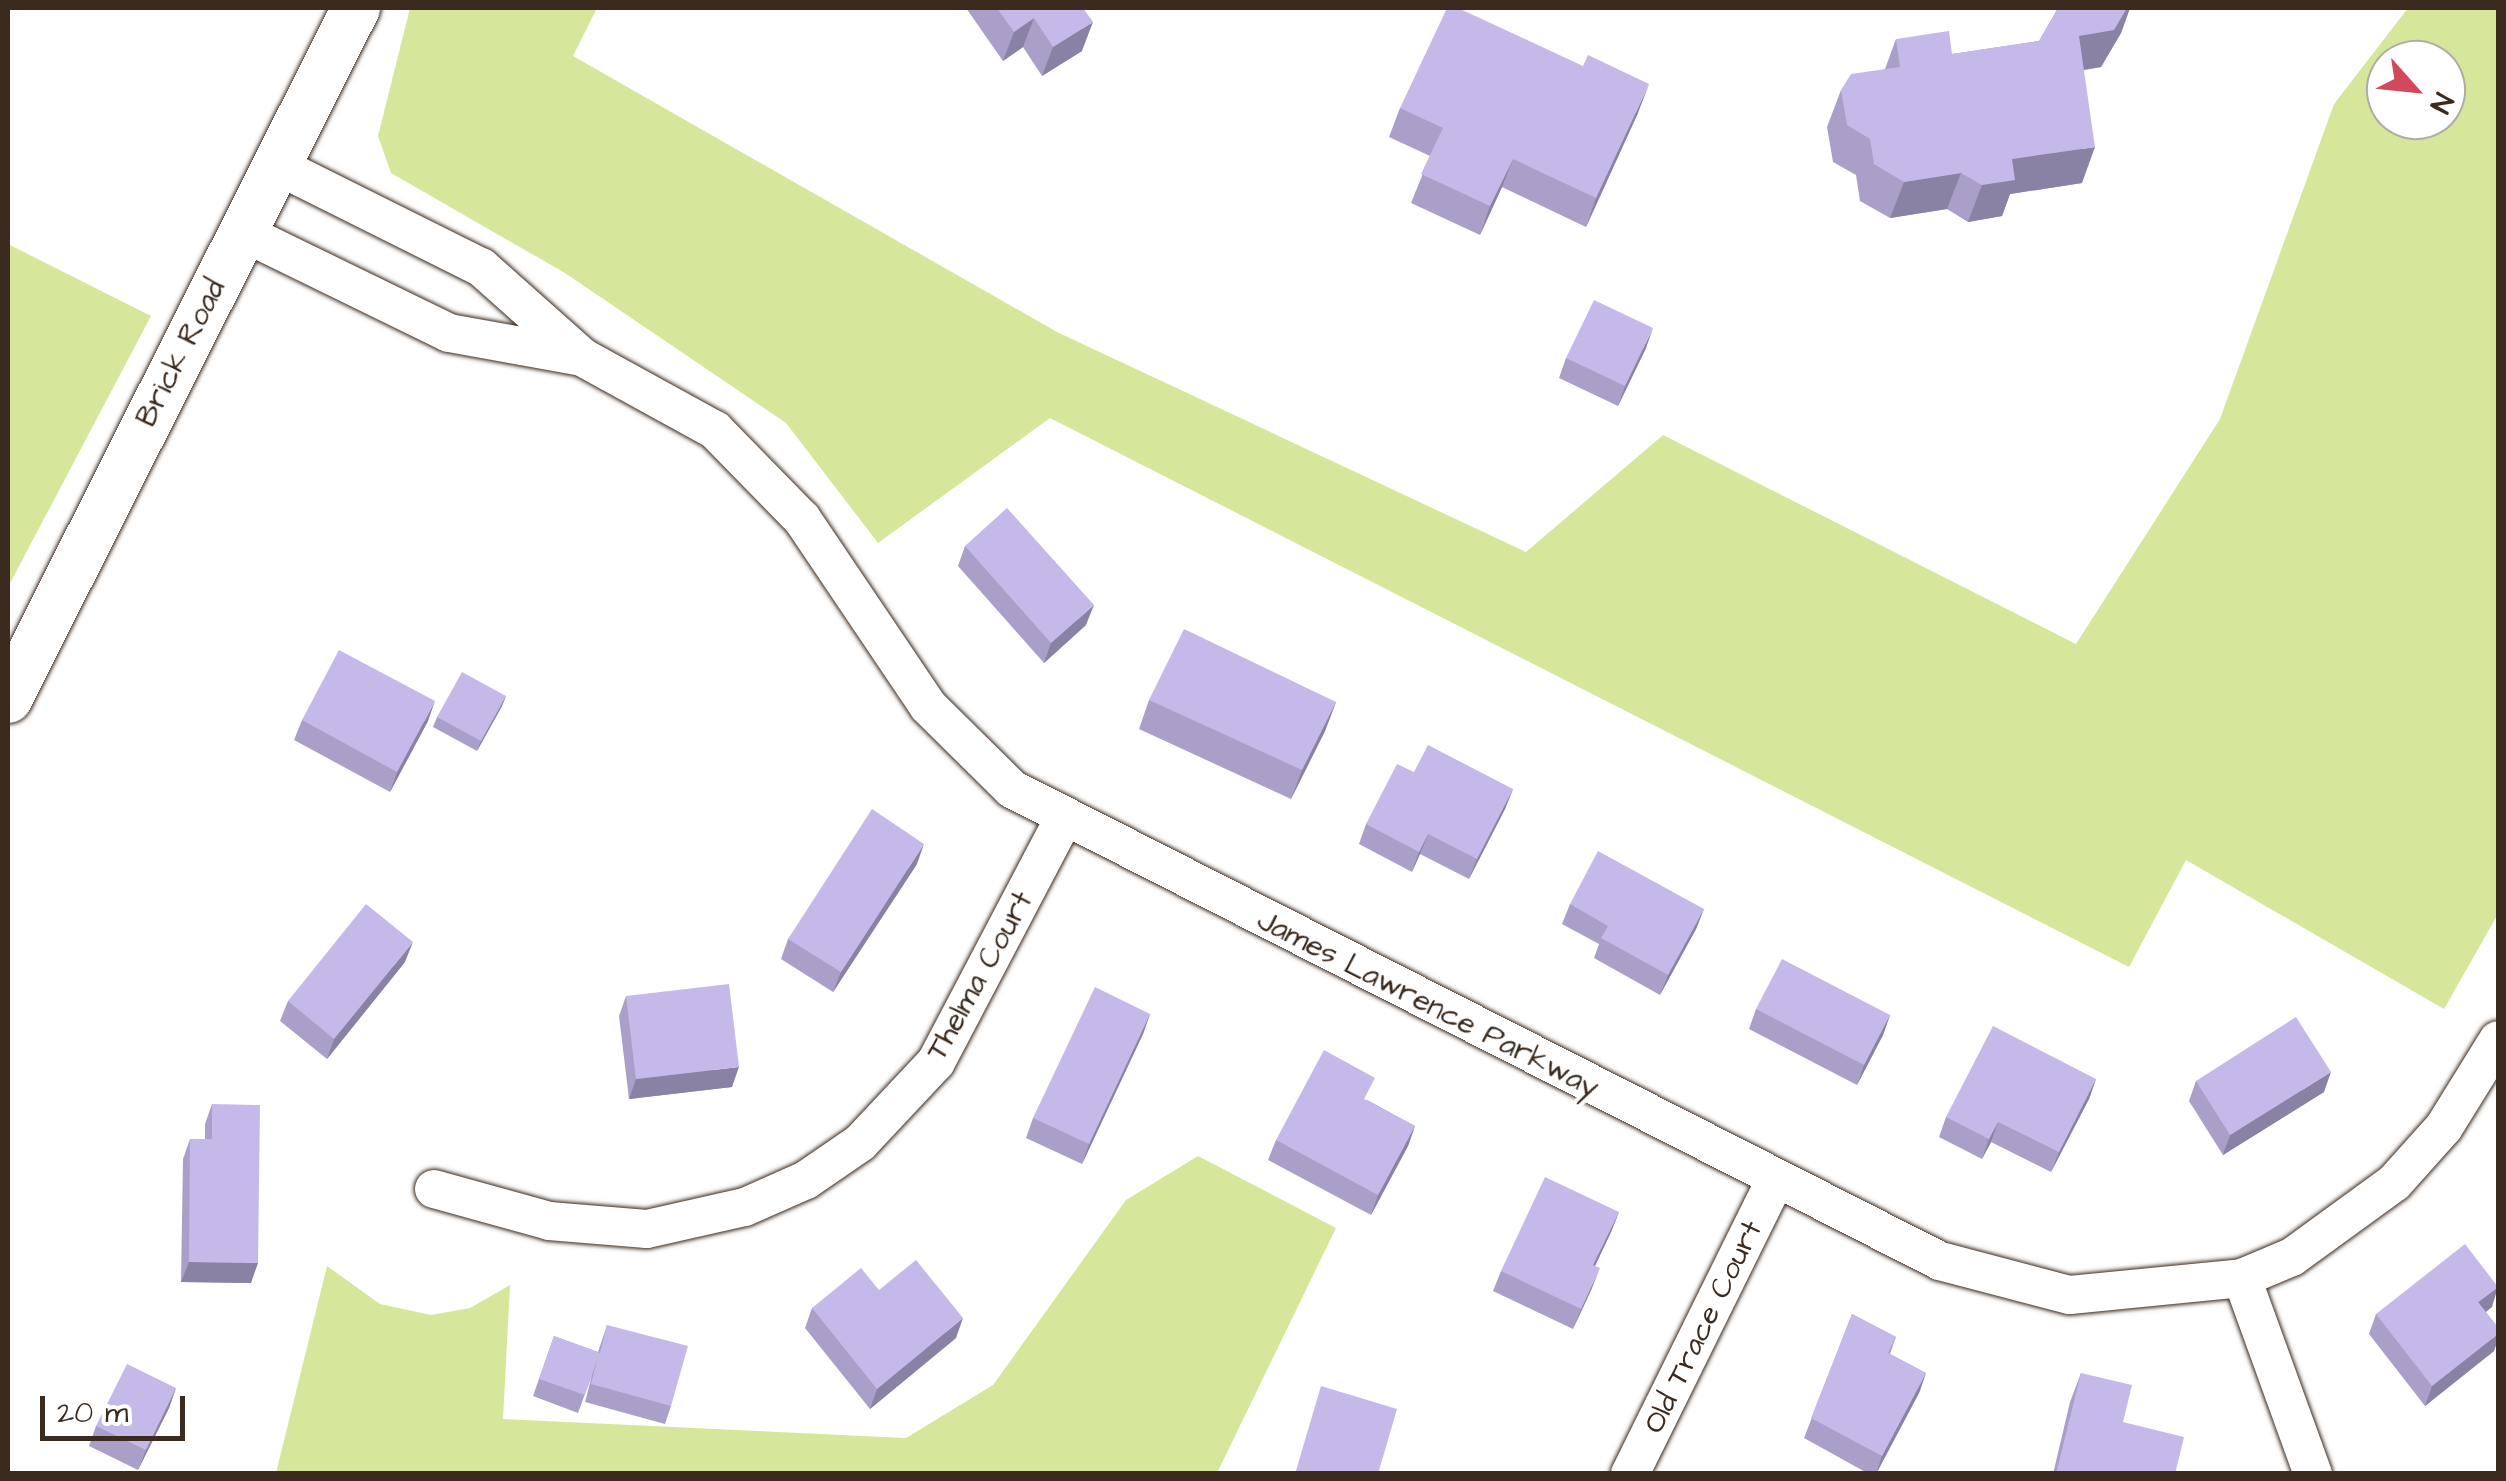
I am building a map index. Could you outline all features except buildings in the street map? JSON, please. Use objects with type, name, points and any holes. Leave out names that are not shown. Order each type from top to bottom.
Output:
[{"type":"street","name":"Brick Road","points":[[8,700],[356,8]]},
{"type":"street","name":"James Lawrence Parkway","points":[[276,165],[481,267],[582,357],[715,430],[757,469],[970,755],[1064,820],[1775,1180],[2005,1282],[2132,1296],[2242,1278],[2292,1257],[2394,1183],[2444,1127],[2498,1040]]},
{"type":"street","name":"James Lawrence Parkway","points":[[242,232],[449,333],[582,357]]},
{"type":"street","name":"Thelma Court","points":[[434,1189],[550,1221],[647,1229],[746,1208],[806,1180],[860,1143],[936,1062],[1064,820]]},
{"type":"street","name":"Old Trace Court","points":[[1630,1474],[1775,1180]]},
{"type":"street","points":[[2242,1278],[2312,1474]]},
{"type":"green space","points":[[410,8],[597,8],[573,56],[1057,332],[1526,552],[1663,435],[2076,644],[2220,419],[2334,104],[2366,62],[2366,140],[2466,140],[2466,40],[2383,40],[2408,8],[2498,8],[2498,914],[2444,1009],[2186,860],[2129,967],[1050,418],[878,543],[786,423],[565,273],[391,173],[378,136]]},
{"type":"green space","points":[[8,244],[151,316],[8,587]]},
{"type":"green space","points":[[1198,1156],[1336,1228],[1217,1473],[276,1473],[327,1266],[380,1304],[431,1315],[470,1308],[510,1285],[503,1419],[906,1438],[993,1385],[1126,1200]]}]
